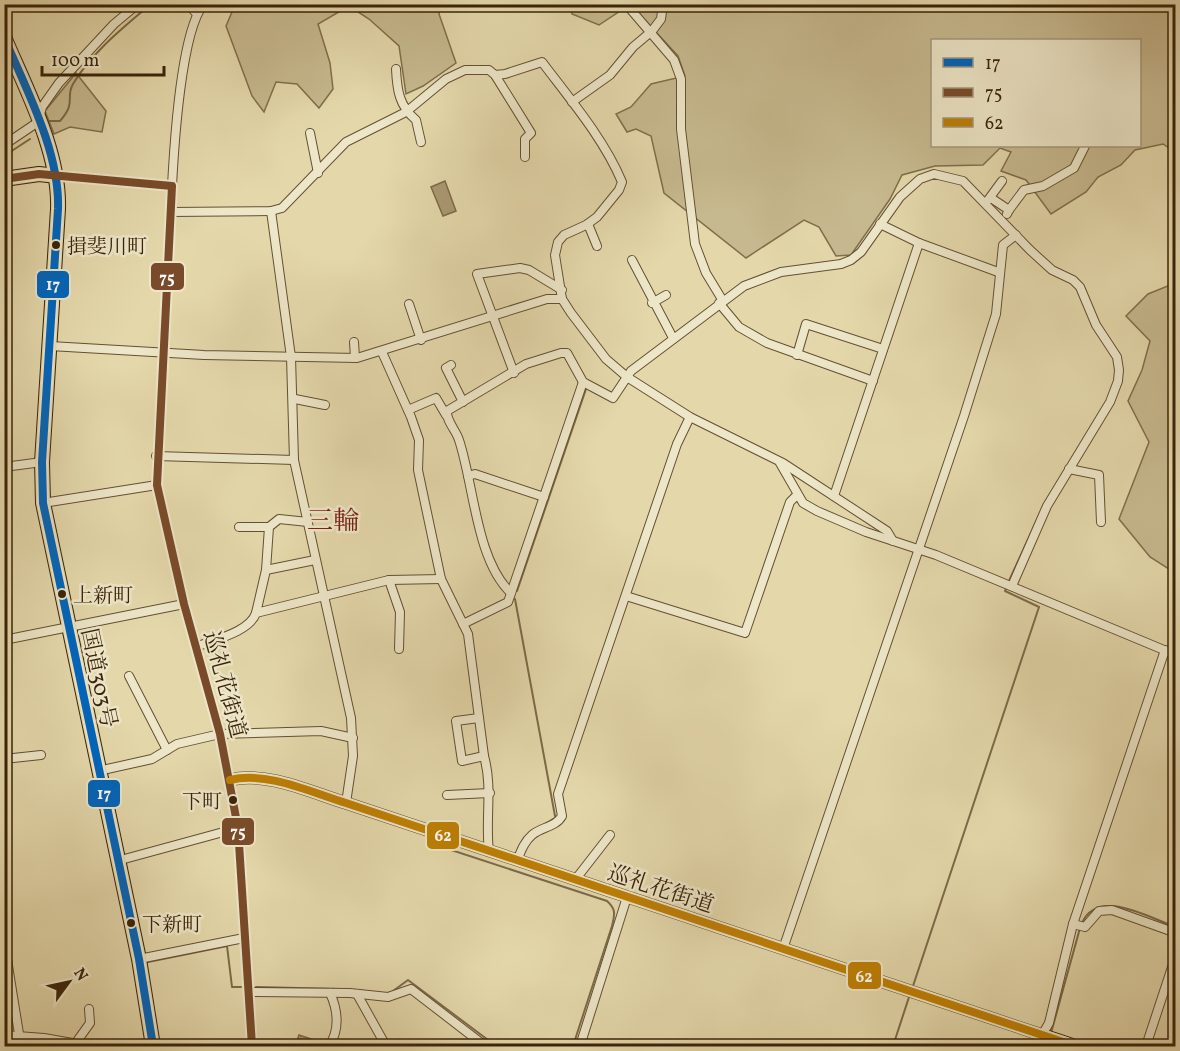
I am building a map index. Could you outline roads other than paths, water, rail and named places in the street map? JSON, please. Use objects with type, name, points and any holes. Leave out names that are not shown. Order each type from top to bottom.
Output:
[{"type":"highway","name":"国道303号","points":[[4,37],[57,176],[58,209],[42,462],[43,503],[139,959],[152,1044]]},
{"type":"highway","points":[[4,179],[39,174],[57,176]]},
{"type":"main road","points":[[1039,1041],[1074,1047]]},
{"type":"street","points":[[4,145],[38,122],[42,107],[59,83],[114,24],[138,4]]},
{"type":"street","points":[[189,4],[196,13],[204,4]]},
{"type":"street","points":[[626,4],[674,60],[681,79],[681,129],[695,244],[706,273],[721,302],[739,327],[797,355],[873,381]]},
{"type":"street","points":[[572,102],[610,75],[623,58],[649,33],[661,19],[663,4]]},
{"type":"street","name":"巡礼花街道","points":[[196,13],[189,36],[174,133],[156,456],[157,485],[184,604],[220,734],[230,780],[242,777],[265,779],[346,803],[917,994],[1039,1041]]},
{"type":"street","points":[[495,75],[542,62],[572,102],[616,168],[622,182],[619,190],[588,224],[564,235],[558,242],[555,255],[562,295]]},
{"type":"street","points":[[396,69],[398,93],[406,112],[416,120],[421,142]]},
{"type":"street","points":[[170,212],[271,211],[292,200],[346,142],[406,112],[446,79],[465,70],[489,70],[495,75],[531,133],[525,139],[525,157]]},
{"type":"street","points":[[310,134],[318,173]]},
{"type":"street","points":[[1002,219],[1024,190],[1043,186],[1074,168],[1084,147]]},
{"type":"street","points":[[446,416],[447,411],[526,364],[567,353],[583,382],[613,398],[627,377],[673,338],[721,302],[761,277],[840,264],[851,260],[861,252],[900,197],[920,179],[934,174],[963,181],[988,200],[1009,210]]},
{"type":"street","points":[[57,176],[172,186]]},
{"type":"street","points":[[988,200],[1002,181]]},
{"type":"street","points":[[988,200],[1016,235],[1052,270],[1073,280],[1080,287],[1096,325],[1117,357],[1119,381],[1047,506],[1012,586]]},
{"type":"street","points":[[271,211],[295,399],[294,460],[351,718],[353,738],[346,803]]},
{"type":"street","points":[[588,224],[597,246]]},
{"type":"street","points":[[880,224],[919,243],[998,272]]},
{"type":"street","points":[[783,949],[996,314],[998,272],[1003,245],[1016,235]]},
{"type":"street","points":[[834,496],[919,243]]},
{"type":"street","points":[[632,260],[652,303],[673,338]]},
{"type":"street","points":[[514,373],[477,274],[520,268],[529,270],[562,295],[606,359],[627,377],[690,417],[779,463],[834,496],[887,531],[894,541]]},
{"type":"street","points":[[50,346],[355,358],[382,352],[562,295]]},
{"type":"street","points":[[652,303],[666,295]]},
{"type":"street","points":[[409,304],[421,340]]},
{"type":"street","points":[[797,355],[806,324],[884,349]]},
{"type":"street","points":[[354,342],[355,358]]},
{"type":"street","points":[[382,352],[419,440],[418,470],[441,579],[468,634],[484,756],[489,776],[487,830],[489,852]]},
{"type":"street","points":[[451,365],[446,369],[463,402]]},
{"type":"street","points":[[463,624],[508,602],[583,382]]},
{"type":"street","points":[[408,410],[436,398],[459,438],[492,564],[511,594]]},
{"type":"street","points":[[295,399],[325,405]]},
{"type":"street","points":[[517,861],[529,838],[559,821],[562,816],[558,794],[677,444],[690,417]]},
{"type":"street","points":[[156,456],[294,460]]},
{"type":"street","points":[[4,467],[42,462]]},
{"type":"street","points":[[779,463],[803,503],[866,532],[919,549],[1176,655]]},
{"type":"street","points":[[1069,469],[1099,475],[1101,522]]},
{"type":"street","points":[[468,476],[475,474],[544,497]]},
{"type":"street","points":[[43,503],[157,485]]},
{"type":"street","points":[[626,596],[745,633],[790,502],[796,496]]},
{"type":"street","points":[[239,527],[269,527],[279,519],[308,522]]},
{"type":"street","points":[[196,647],[243,626],[254,618],[266,570],[269,527]]},
{"type":"street","points":[[266,570],[315,560]]},
{"type":"street","points":[[256,613],[389,580],[441,579]]},
{"type":"street","points":[[389,580],[400,612],[399,649]]},
{"type":"street","points":[[4,640],[184,604]]},
{"type":"street","points":[[1039,1041],[1049,1023],[1073,924],[1165,650]]},
{"type":"street","points":[[129,676],[167,750]]},
{"type":"street","points":[[479,718],[456,721],[462,761],[484,756]]},
{"type":"street","points":[[98,771],[152,759],[177,744],[220,734],[321,731],[353,738]]},
{"type":"street","points":[[4,759],[41,755]]},
{"type":"street","points":[[230,780],[238,828],[252,1047]]},
{"type":"street","points":[[447,795],[490,794]]},
{"type":"street","points":[[117,861],[238,828]]},
{"type":"street","points":[[575,880],[610,835]]},
{"type":"street","points":[[580,1047],[627,897]]},
{"type":"street","points":[[1073,924],[1085,927],[1099,911],[1112,910],[1176,933]]},
{"type":"street","points":[[139,959],[244,938]]},
{"type":"street","points":[[4,941],[21,1047]]},
{"type":"street","points":[[1146,1047],[1176,955]]},
{"type":"street","points":[[249,992],[330,993],[388,997],[411,989],[485,1047]]},
{"type":"street","points":[[329,1047],[333,1041],[338,1010],[330,993]]},
{"type":"street","points":[[357,994],[386,1047]]},
{"type":"street","points":[[75,1044],[90,1023],[89,1009]]},
{"type":"street","points":[[4,1035],[19,1035],[89,1046]]},
{"type":"street","points":[[132,1047],[152,1044]]},
{"type":"waterway","points":[[49,121],[60,121],[65,115],[73,84],[89,62],[151,4]]},
{"type":"waterway","points":[[4,156],[30,139]]},
{"type":"waterway","points":[[517,591],[586,389]]},
{"type":"waterway","points":[[1009,581],[1040,513]]},
{"type":"waterway","points":[[912,989],[1039,607],[1005,591],[1007,586]]},
{"type":"waterway","points":[[515,599],[555,816]]},
{"type":"waterway","points":[[430,840],[436,845],[607,901],[612,907],[614,915],[612,926],[573,1046]]},
{"type":"waterway","points":[[1082,923],[1090,912],[1100,907],[1112,906],[1139,912],[1176,927]]},
{"type":"waterway","points":[[1051,1033],[1080,928]]},
{"type":"waterway","points":[[148,962],[227,946],[232,987],[241,987]]},
{"type":"waterway","points":[[393,991],[408,980],[496,1046]]},
{"type":"waterway","points":[[256,987],[340,989]]},
{"type":"waterway","points":[[893,1046],[910,994]]},
{"type":"place","name":"揖斐川町","points":[[56,245]]},
{"type":"place","name":"上新町","points":[[62,594]]},
{"type":"place","name":"下町","points":[[233,800]]},
{"type":"place","name":"下新町","points":[[131,923]]},
{"type":"district","name":"三輪","points":[[333,520]]}]
